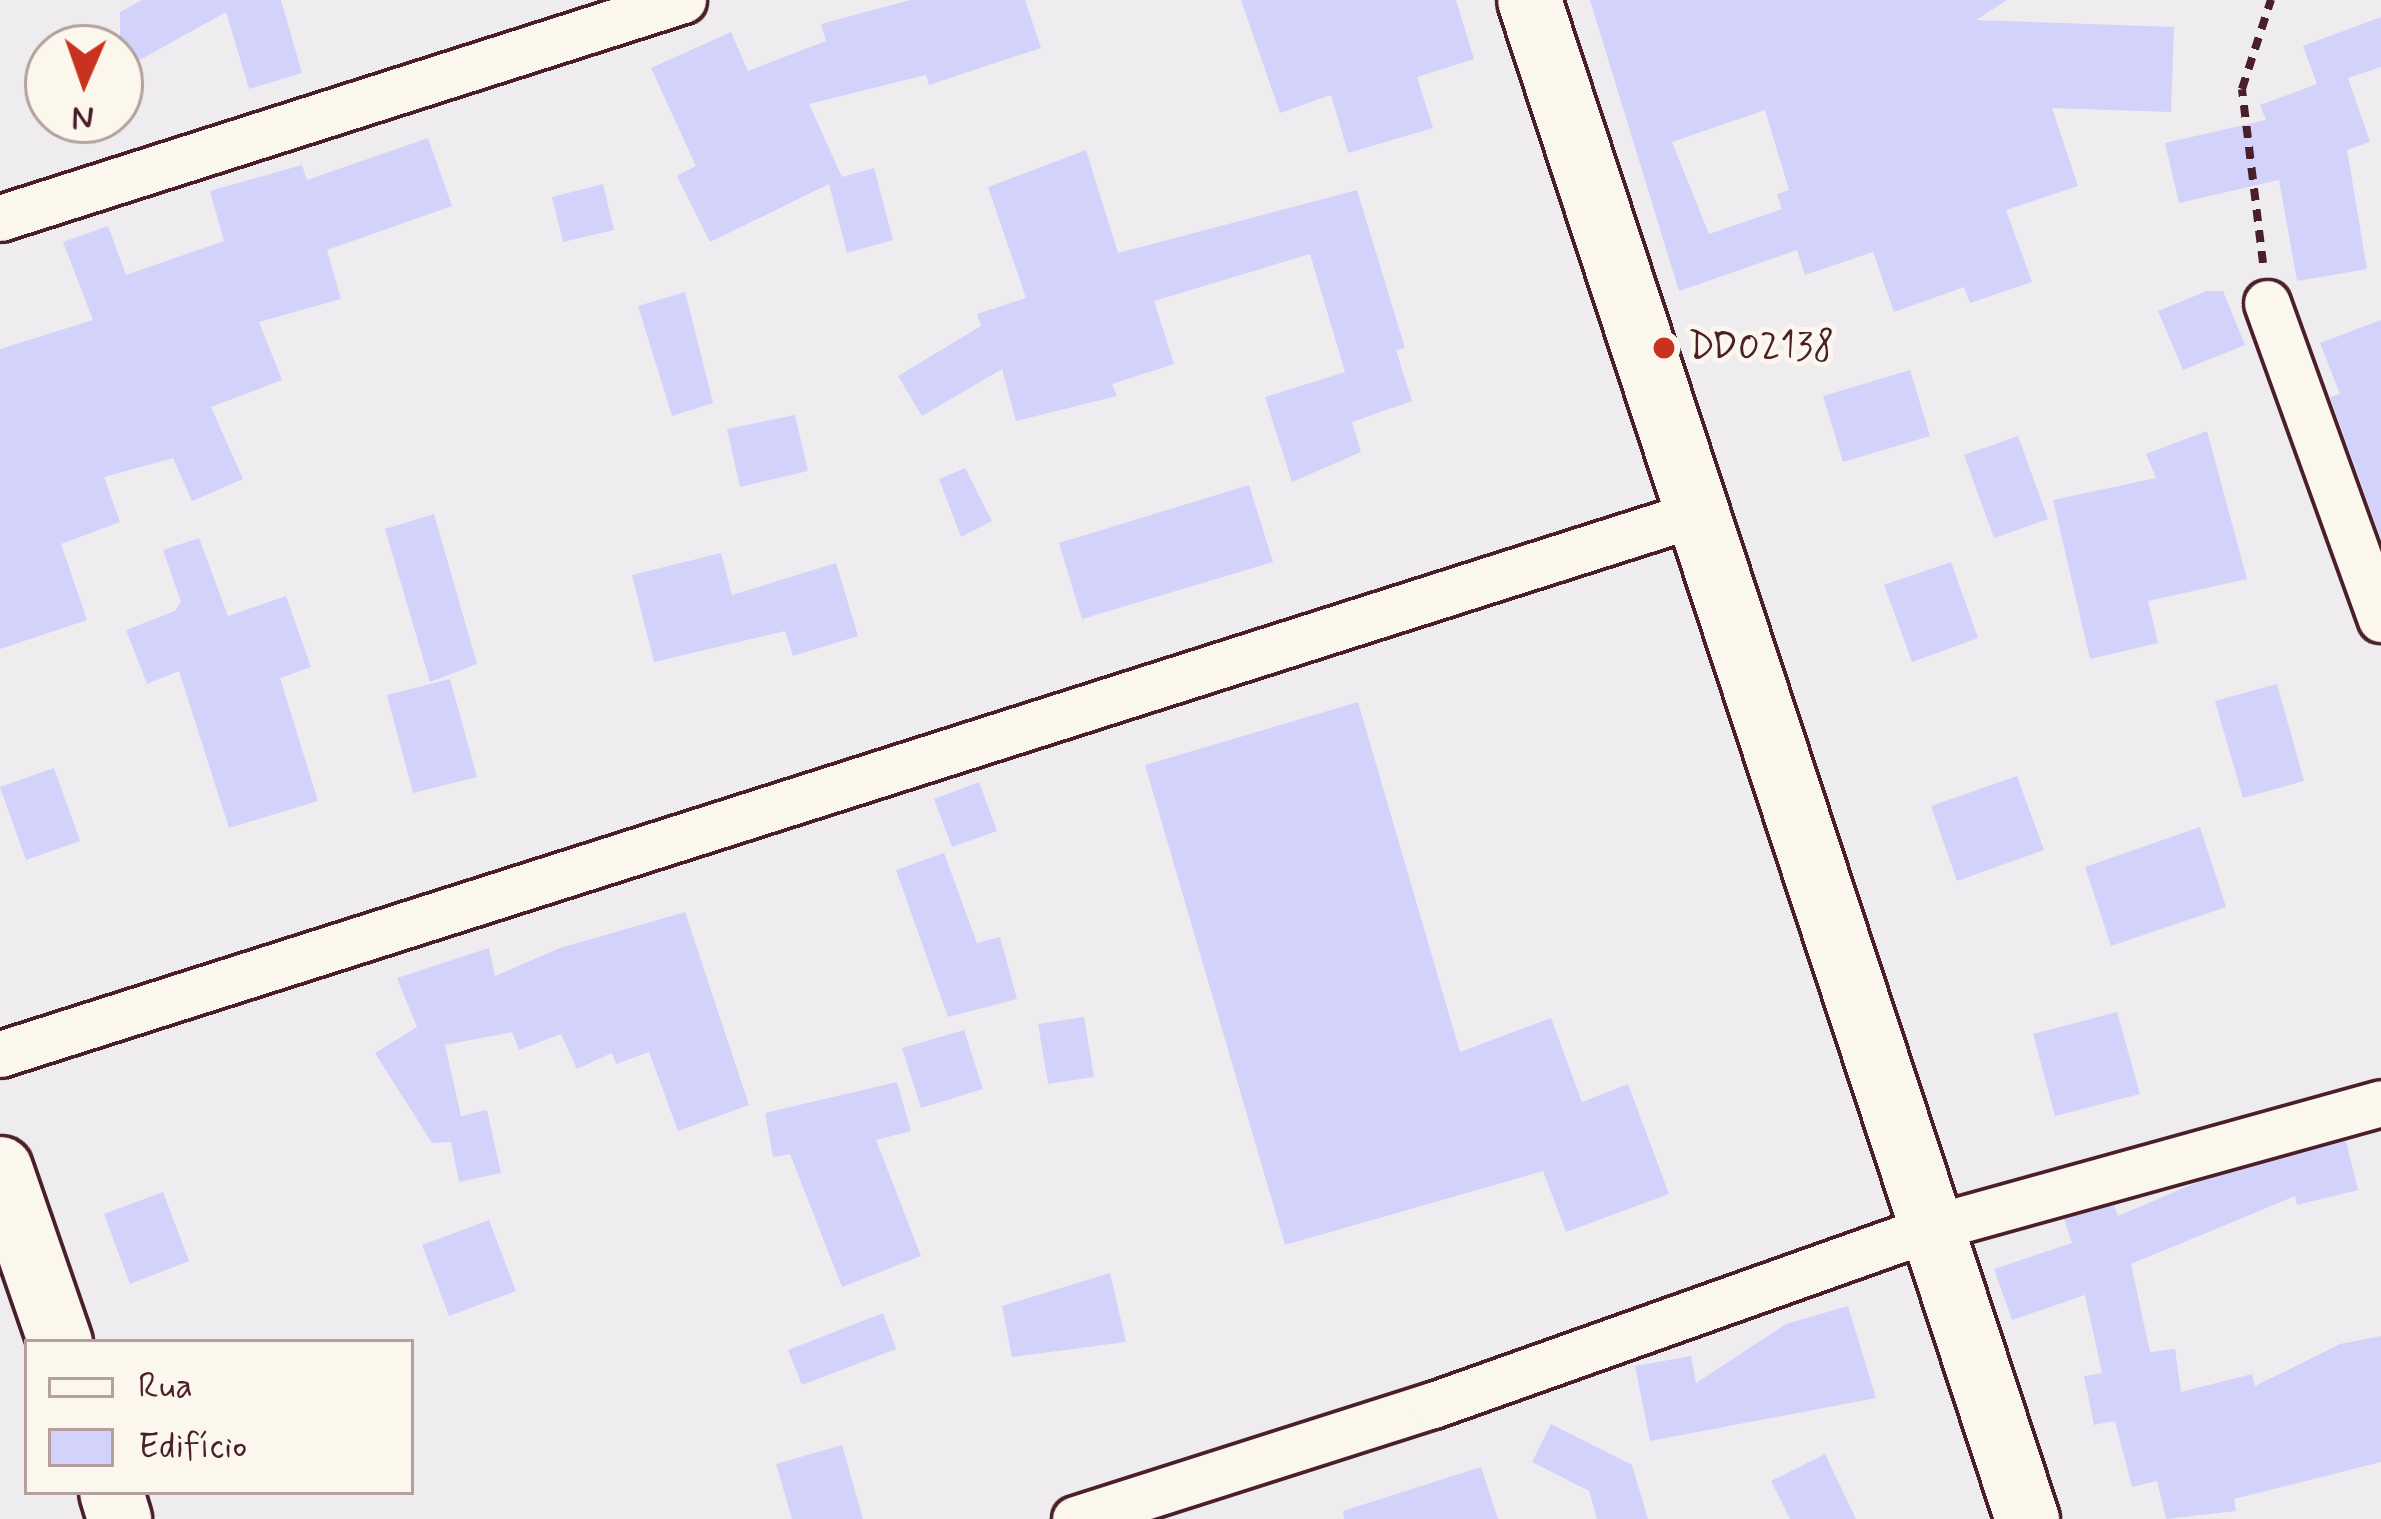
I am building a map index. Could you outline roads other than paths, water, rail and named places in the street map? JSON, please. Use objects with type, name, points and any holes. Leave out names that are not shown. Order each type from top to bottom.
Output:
[{"type":"main road","points":[[1529,0],[1692,515],[2027,1519]]},
{"type":"main road","points":[[0,1168],[59,1339]]},
{"type":"street","points":[[0,218],[683,0]]},
{"type":"street","points":[[2267,303],[2381,619]]},
{"type":"street","points":[[0,1054],[1692,515]]},
{"type":"street","points":[[1075,1519],[1433,1405],[1931,1228],[2381,1103]]},
{"type":"place","name":"DD02138","points":[[1664,348]]}]
